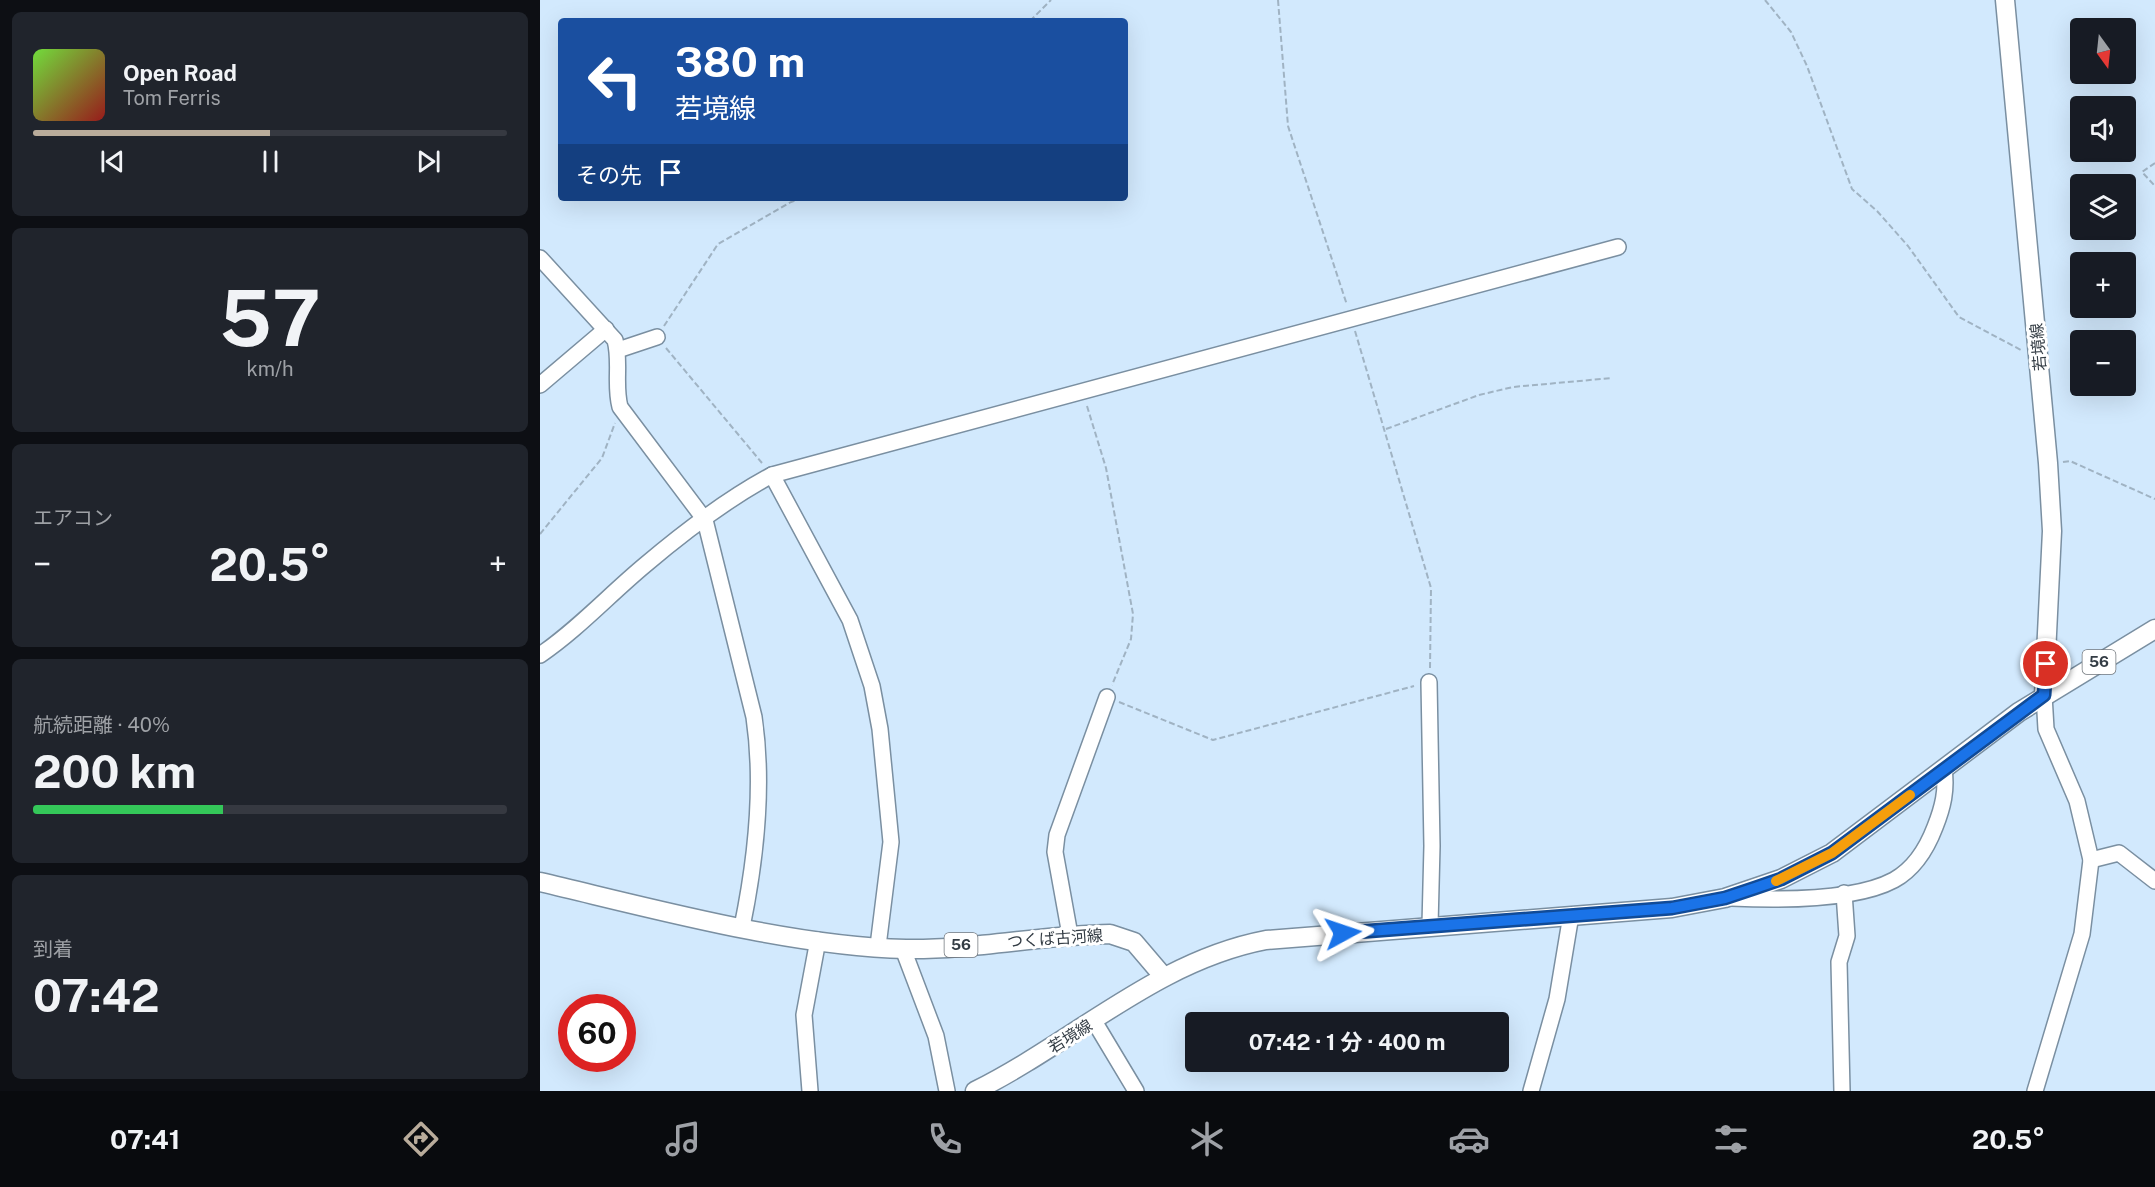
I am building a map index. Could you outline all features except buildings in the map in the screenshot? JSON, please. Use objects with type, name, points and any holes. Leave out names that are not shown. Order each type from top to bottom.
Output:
[{"type":"main road","name":"若境線","points":[[2005,0],[2039,361],[2052,531],[2044,695]]},
{"type":"main road","name":"56","points":[[1163,976],[1217,952],[1250,943],[1430,925],[1672,908],[1725,898],[1781,879],[1832,853],[2044,695],[2155,629]]},
{"type":"main road","name":"つくば古河線","points":[[540,882],[742,927],[818,940],[903,949],[1070,935],[1121,936],[1134,942],[1163,976]]},
{"type":"main road","name":"若境線","points":[[975,1091],[1094,1021],[1163,976]]},
{"type":"street","points":[[540,655],[574,630],[644,565],[748,488],[772,475],[1618,247]]},
{"type":"street","points":[[540,258],[615,340],[618,350],[617,395],[620,407],[705,520],[749,695],[758,742],[759,784],[742,927]]},
{"type":"street","points":[[540,385],[606,330]]},
{"type":"street","points":[[618,350],[657,337]]},
{"type":"street","points":[[772,475],[846,610],[872,686],[880,729],[891,842],[878,946]]},
{"type":"street","points":[[1429,682],[1432,846],[1430,925]]},
{"type":"street","points":[[2035,1091],[2082,934],[2091,860],[2077,801],[2046,729],[2044,695]]},
{"type":"street","points":[[1070,935],[1055,852],[1057,835],[1107,697]]},
{"type":"street","points":[[1725,898],[1775,900],[1844,893],[1880,886],[1895,879],[1917,860],[1929,843],[1947,789],[1944,769]]},
{"type":"street","points":[[2091,860],[2119,853],[2155,880]]},
{"type":"street","points":[[1842,1091],[1839,962],[1847,936],[1844,893]]},
{"type":"street","points":[[1531,1091],[1557,999],[1571,915]]},
{"type":"street","points":[[810,1091],[804,1015],[818,940]]},
{"type":"street","points":[[903,949],[936,1036],[947,1091]]},
{"type":"street","points":[[1094,1021],[1136,1091]]},
{"type":"path","points":[[1033,18],[1051,0]]},
{"type":"path","points":[[1082,392],[1106,468],[1133,614],[1131,639],[1107,697],[1213,740],[1429,682],[1431,588],[1352,318],[1288,126],[1278,0]]},
{"type":"path","points":[[1765,0],[1791,32],[1808,66],[1852,189],[1877,211],[1908,246],[1959,317],[2039,361]]},
{"type":"path","points":[[2155,163],[2142,172],[2155,186]]},
{"type":"path","points":[[772,475],[657,337],[718,244],[791,201]]},
{"type":"path","points":[[1386,429],[1479,394],[1513,387],[1612,378]]},
{"type":"path","points":[[540,534],[602,458],[620,407]]},
{"type":"path","points":[[2048,463],[2070,461],[2155,499]]},
{"type":"slow traffic","points":[[1776,881],[1832,853],[1910,795]]},
{"type":"route","points":[[1343,933],[1672,908],[1725,898],[1781,879],[1832,853],[2044,695],[2046,664]]}]
